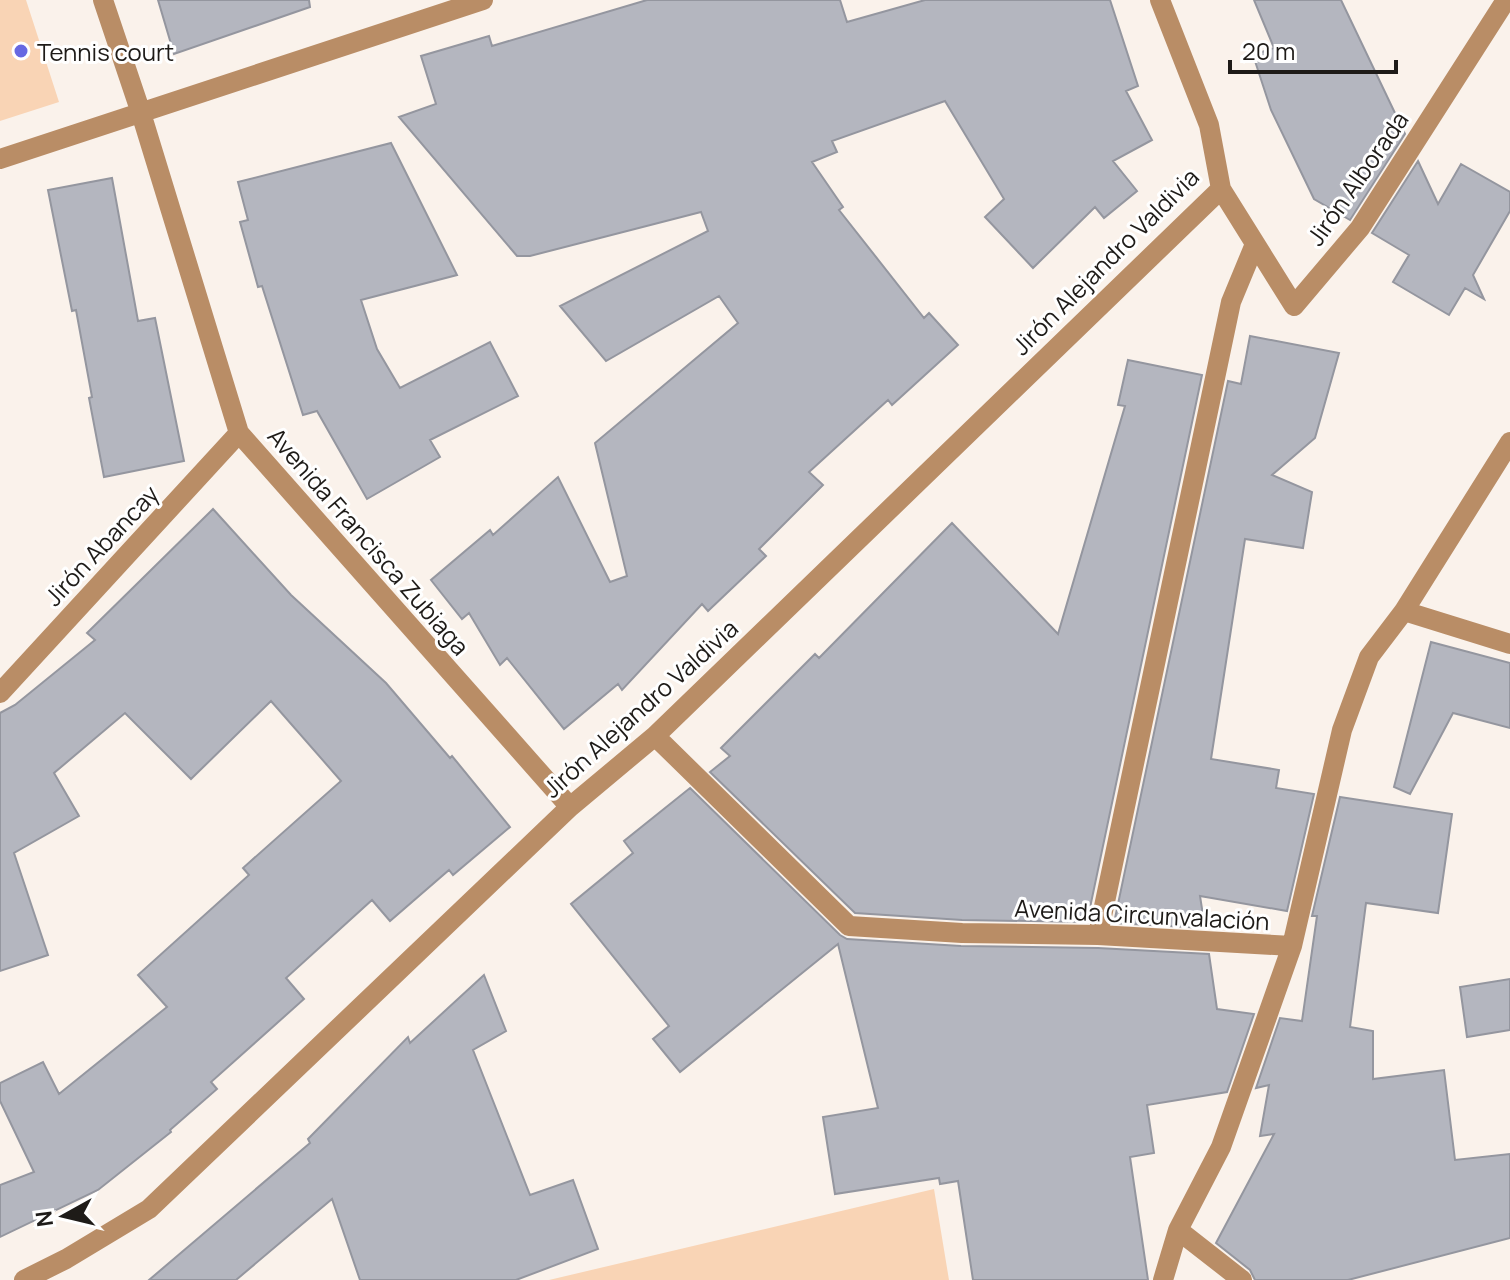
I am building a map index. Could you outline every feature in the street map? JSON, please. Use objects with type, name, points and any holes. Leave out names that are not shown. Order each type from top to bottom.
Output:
[{"type":"street","name":"Avenida Francisca Zubiaga","points":[[103,0],[239,433],[570,807]]},
{"type":"street","points":[[0,159],[483,0]]},
{"type":"street","name":"Jirón Alejandro Valdivia","points":[[24,1280],[66,1259],[149,1209],[570,807],[655,736],[1221,189],[1209,125],[1160,0]]},
{"type":"street","name":"Jirón Alborada","points":[[1221,189],[1294,306],[1360,228],[1506,0]]},
{"type":"street","points":[[1098,935],[1231,302],[1255,244]]},
{"type":"street","name":"Jirón Abancay","points":[[0,693],[239,433]]},
{"type":"street","name":"Avenida Circunvalación","points":[[655,736],[849,926],[1292,946],[1342,730],[1369,657],[1404,611],[1510,442]]},
{"type":"street","points":[[1404,611],[1510,644]]},
{"type":"street","points":[[1163,1280],[1178,1230],[1221,1147],[1292,946]]},
{"type":"street","points":[[1178,1230],[1242,1280]]},
{"type":"shaded area","name":"Tennis court","points":[[0,0],[26,0],[59,102],[0,121]]},
{"type":"shaded area","points":[[934,1189],[949,1280],[549,1280]]},
{"type":"building","points":[[158,0],[309,0],[310,7],[174,54]]},
{"type":"building","points":[[647,0],[840,0],[847,22],[925,0],[1110,0],[1138,86],[1126,91],[1152,140],[1113,161],[1137,191],[1104,218],[1095,207],[1033,268],[985,217],[1004,199],[945,101],[832,141],[837,152],[812,162],[843,207],[839,210],[924,318],[929,313],[958,345],[892,405],[888,400],[809,472],[823,485],[759,549],[766,556],[708,611],[702,604],[622,690],[618,684],[564,729],[507,658],[500,665],[469,613],[462,619],[431,580],[490,530],[493,535],[558,477],[610,582],[627,576],[595,443],[738,323],[719,296],[606,361],[560,306],[708,231],[701,212],[530,256],[517,256],[399,117],[436,104],[421,56],[489,36],[492,46]]},
{"type":"building","points":[[1254,0],[1341,0],[1405,134],[1350,220],[1314,199],[1271,110],[1253,55],[1274,48]]},
{"type":"building","points":[[391,143],[457,275],[361,300],[377,349],[400,388],[490,342],[518,396],[430,440],[440,457],[367,499],[317,411],[303,415],[262,286],[258,287],[240,222],[248,220],[238,182]]},
{"type":"building","points":[[1418,161],[1438,204],[1461,164],[1510,192],[1510,211],[1473,275],[1484,299],[1465,288],[1449,315],[1393,282],[1409,255],[1372,233]]},
{"type":"building","points":[[112,178],[138,321],[155,318],[184,461],[104,477],[76,310],[72,311],[48,190]]},
{"type":"building","points":[[1250,336],[1339,353],[1315,438],[1272,475],[1312,492],[1303,548],[1245,539],[1211,759],[1279,770],[1276,788],[1314,794],[1287,911],[1200,896],[1205,928],[1114,923],[1228,381],[1241,384]]},
{"type":"building","points":[[1128,360],[1202,375],[1087,922],[962,920],[855,913],[710,772],[730,756],[721,748],[815,654],[819,658],[952,523],[1058,634],[1125,406],[1118,405]]},
{"type":"building","points":[[213,509],[291,595],[386,683],[510,827],[453,875],[449,870],[390,921],[372,900],[286,978],[304,999],[211,1082],[217,1089],[171,1132],[98,1190],[0,1237],[0,1185],[34,1172],[0,1101],[0,1083],[43,1062],[59,1094],[167,1007],[138,975],[249,875],[243,868],[341,781],[271,701],[191,779],[125,713],[54,773],[79,816],[14,853],[48,955],[0,971],[0,713],[15,705],[95,640],[87,633]]},
{"type":"building","points":[[1431,642],[1510,663],[1510,728],[1453,713],[1410,794],[1394,787]]},
{"type":"building","points":[[690,788],[847,939],[1209,954],[1217,1009],[1254,1014],[1227,1092],[1147,1105],[1154,1153],[1130,1157],[1148,1280],[973,1280],[958,1181],[940,1184],[939,1178],[835,1194],[823,1117],[878,1108],[838,944],[680,1072],[653,1039],[669,1026],[571,904],[633,853],[624,841]]},
{"type":"building","points":[[1340,797],[1452,814],[1438,913],[1366,903],[1350,1027],[1373,1031],[1373,1079],[1444,1070],[1455,1160],[1510,1154],[1510,1238],[1348,1280],[1255,1280],[1250,1270],[1216,1243],[1274,1134],[1260,1136],[1269,1085],[1256,1088],[1280,1018],[1302,1021],[1317,916],[1312,916]]},
{"type":"building","points":[[484,975],[506,1031],[473,1050],[530,1195],[573,1180],[598,1249],[516,1280],[360,1280],[332,1199],[236,1280],[149,1280],[310,1143],[308,1139],[408,1037],[410,1043]]},
{"type":"building","points":[[1510,979],[1510,1030],[1467,1037],[1460,987]]},
{"type":"place","name":"Tennis court","points":[[21,51]]}]
